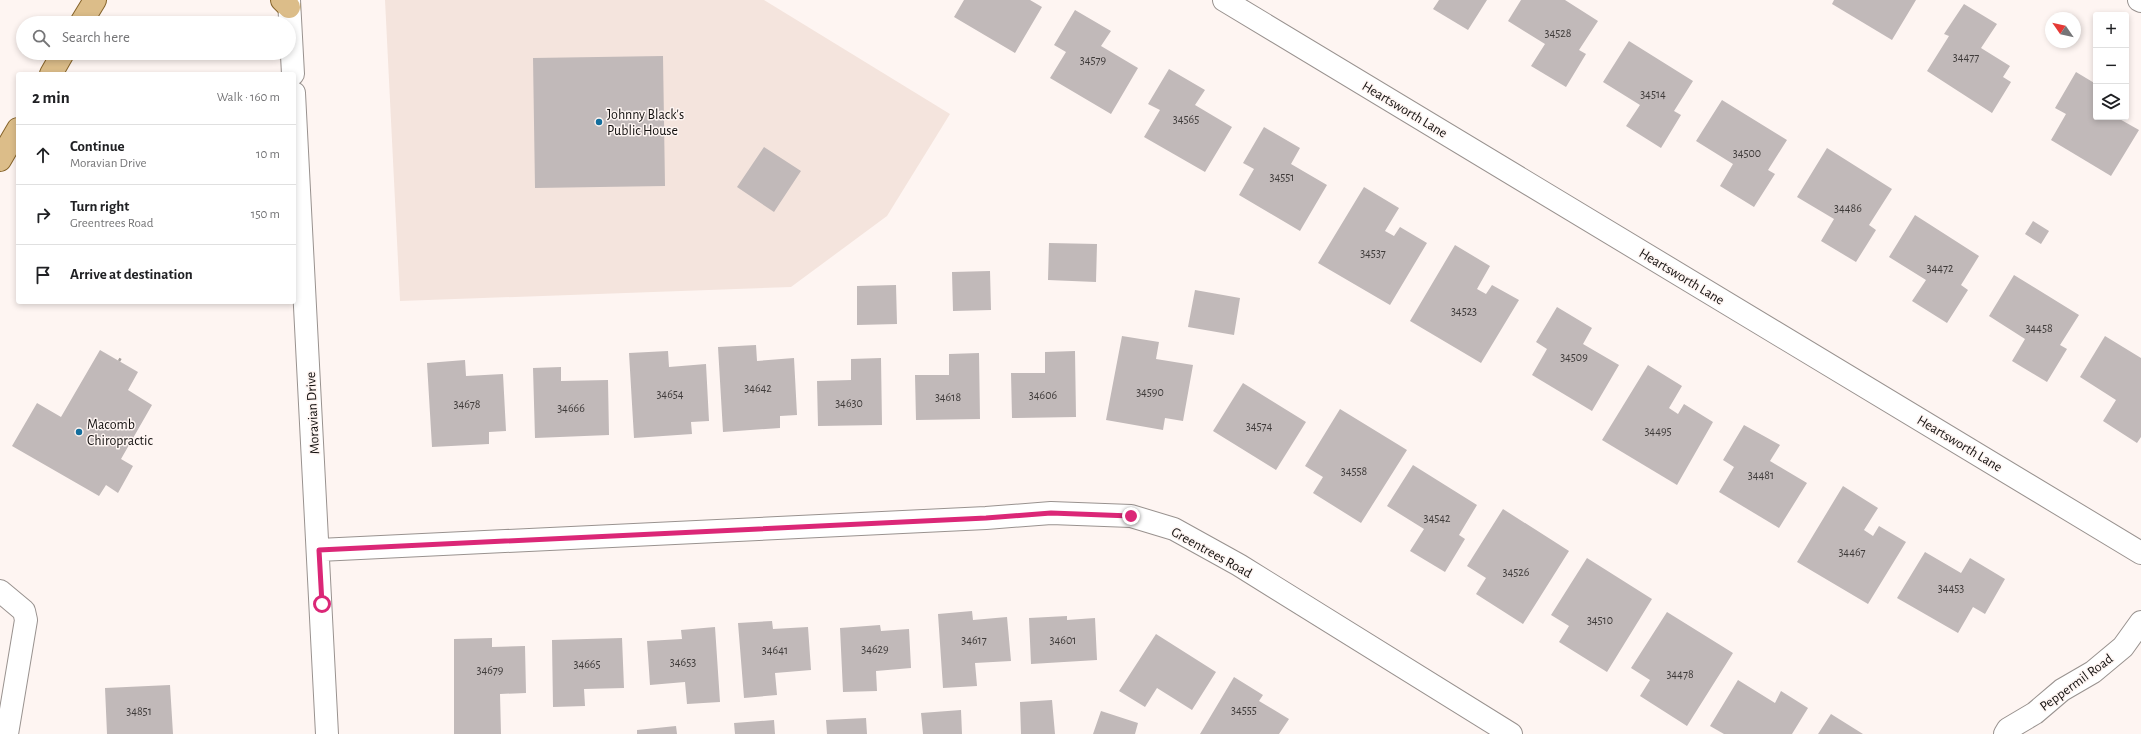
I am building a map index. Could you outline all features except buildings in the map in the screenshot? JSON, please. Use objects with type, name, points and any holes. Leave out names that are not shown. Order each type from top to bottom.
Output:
[{"type":"main road","points":[[85,16],[95,0]]},
{"type":"main road","points":[[52,72],[59,60]]},
{"type":"main road","points":[[0,160],[16,132]]},
{"type":"street","name":"Heartsworth Lane","points":[[1224,0],[2141,553]]},
{"type":"street","points":[[287,2],[288,16]]},
{"type":"street","points":[[292,60],[293,72]]},
{"type":"street","name":"Moravian Drive","points":[[296,130],[319,550],[327,734]]},
{"type":"street","name":"Greentrees Road","points":[[319,550],[978,519],[1051,513],[1131,516],[1174,529],[1239,565],[1502,732]]},
{"type":"street","points":[[0,591],[21,607],[24,611],[26,620],[7,734]]},
{"type":"street","name":"Peppermil Road","points":[[2005,734],[2008,729],[2035,712],[2062,690],[2093,672],[2123,647],[2141,622]]},
{"type":"path","points":[[119,361],[122,356]]},
{"type":"shaded area","points":[[385,0],[764,0],[950,114],[887,216],[791,287],[400,301]]},
{"type":"place","name":"Johnny Black's Public House","points":[[599,122]]},
{"type":"place","name":"Macomb Chiropractic","points":[[79,432]]},
{"type":"route","points":[[322,604],[319,550],[986,518],[1051,513],[1131,516]]}]
